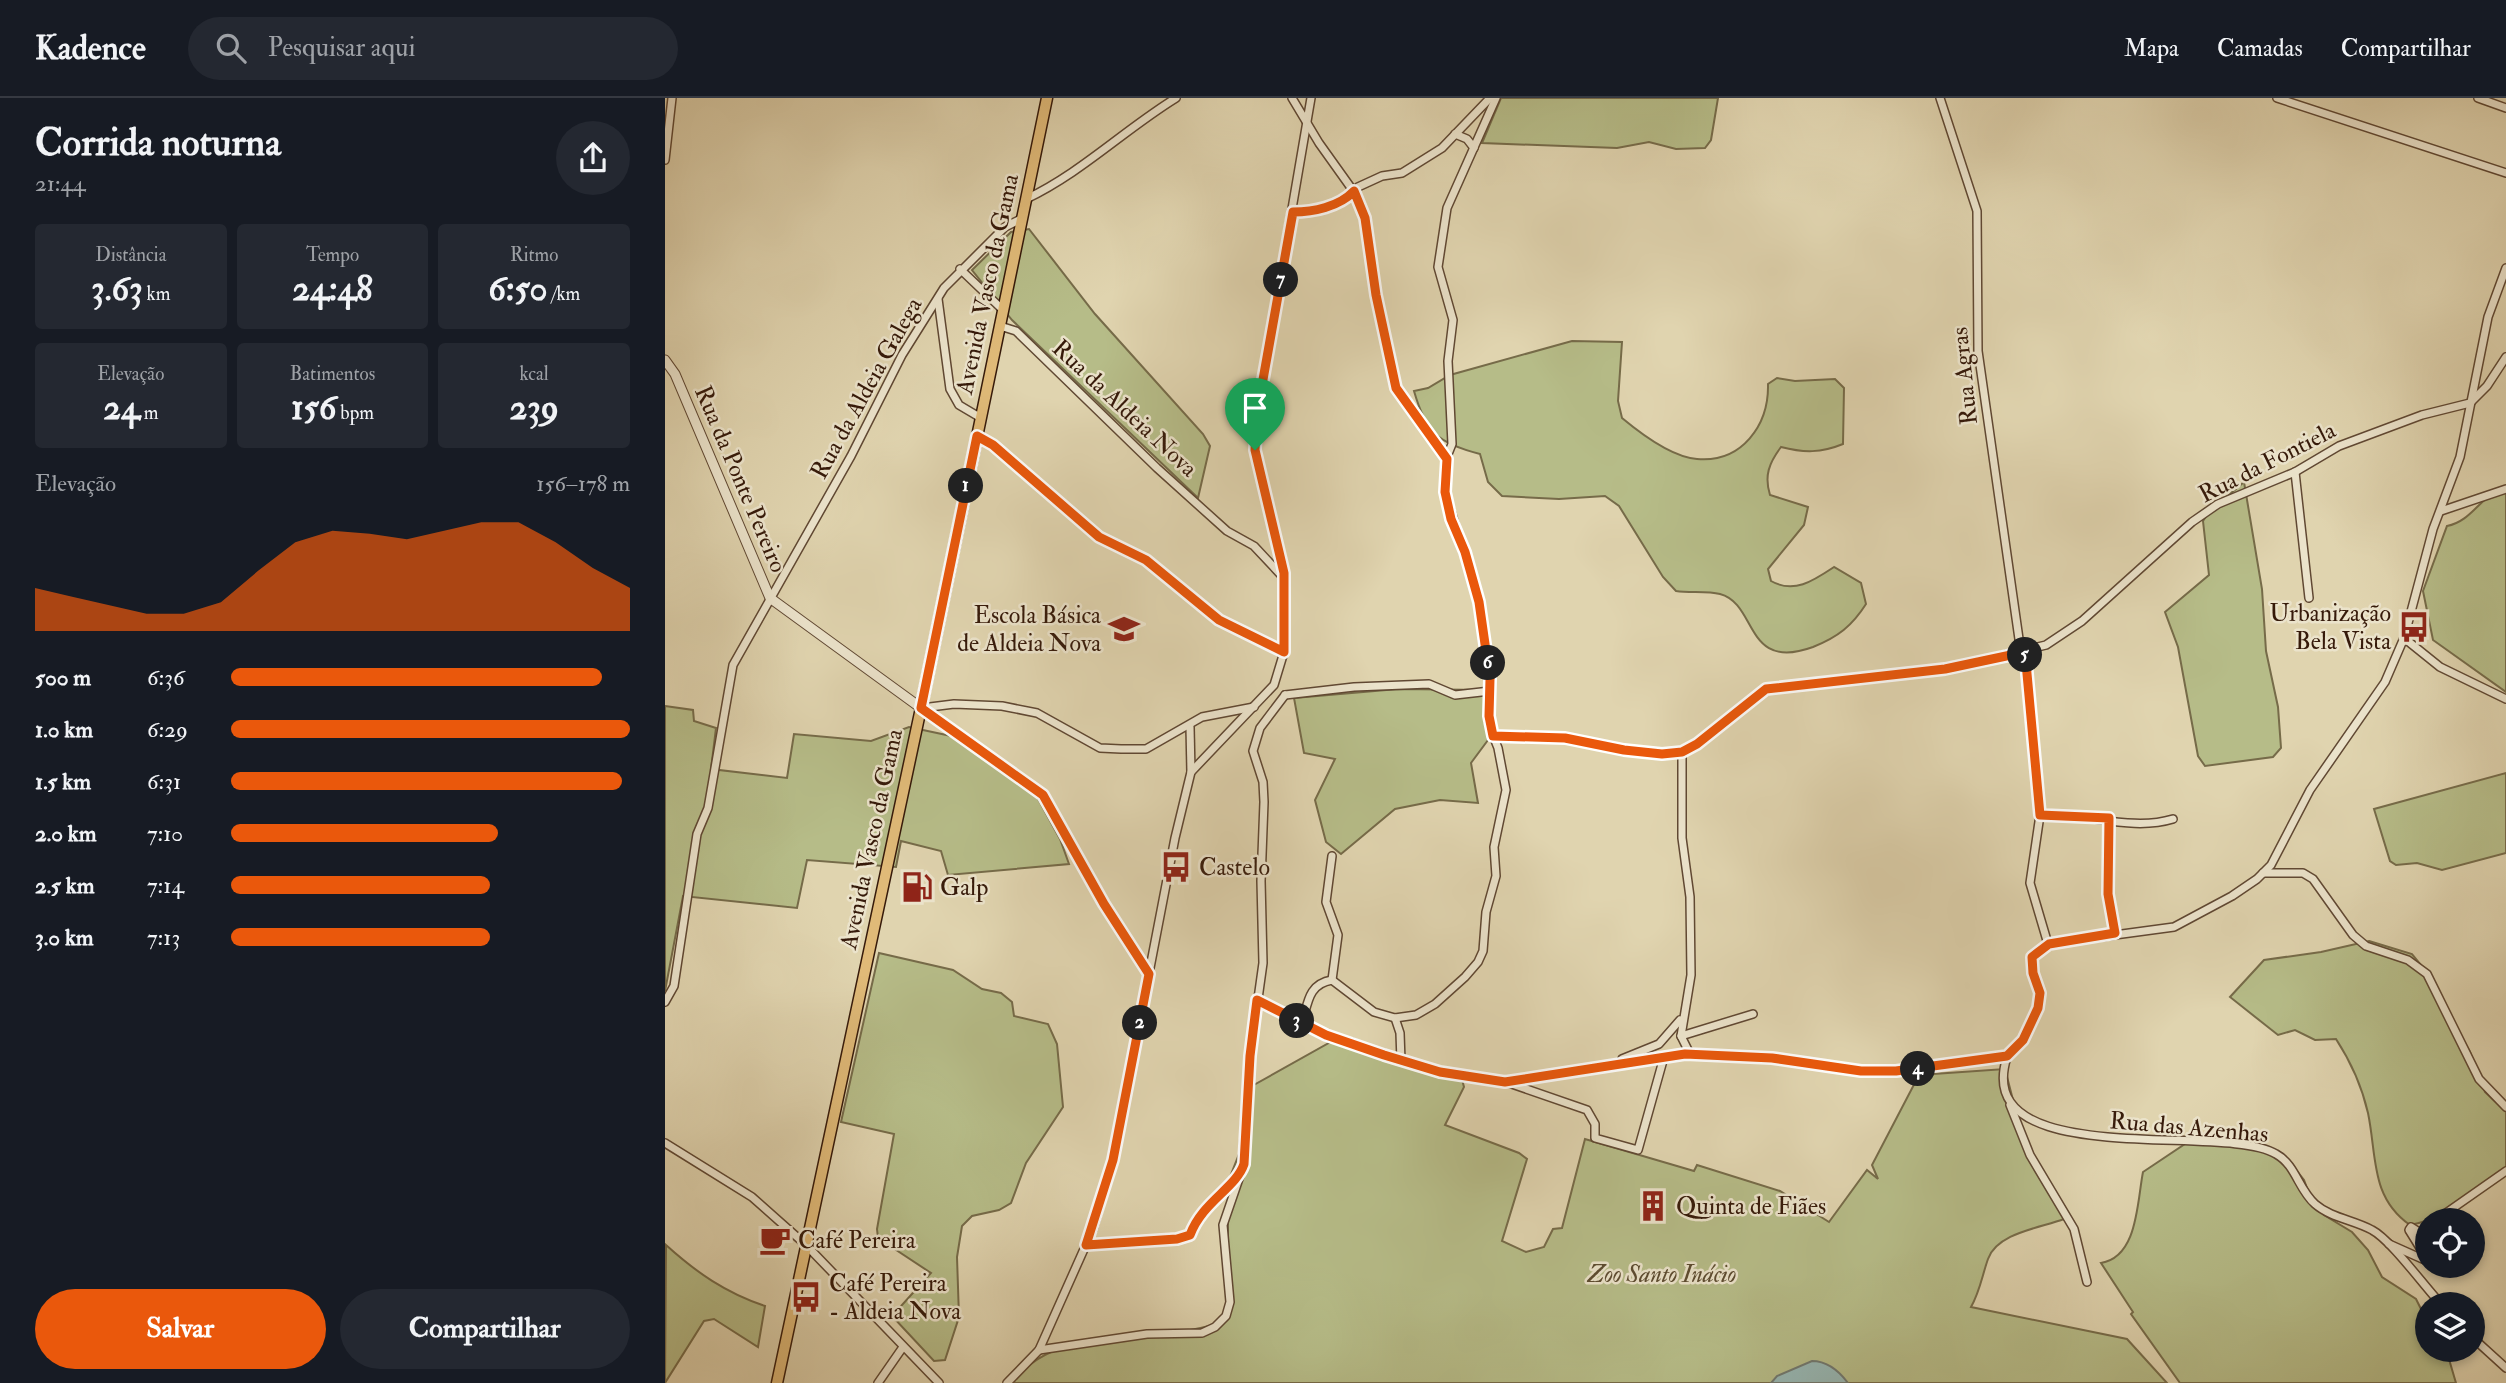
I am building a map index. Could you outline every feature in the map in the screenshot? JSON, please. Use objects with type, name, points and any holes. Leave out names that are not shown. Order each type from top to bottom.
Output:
[{"type":"main road","name":"Avenida Vasco da Gama","points":[[777,1383],[1048,98]]},
{"type":"street","points":[[665,160],[672,98]]},
{"type":"street","points":[[1025,199],[1062,182],[1142,119],[1177,98]]},
{"type":"street","points":[[1292,98],[1354,191],[1365,218],[1376,295],[1396,388],[1447,459]]},
{"type":"street","points":[[1191,772],[1274,685],[1284,652],[1284,578],[1255,450],[1257,413],[1311,98]]},
{"type":"street","points":[[1293,212],[1312,212],[1348,198],[1354,191],[1382,176],[1402,173],[1442,148],[1490,98]]},
{"type":"street","points":[[1302,1023],[1311,989],[1322,981],[1332,980],[1374,1012],[1395,1018],[1416,1015],[1435,1004],[1465,977],[1478,962],[1483,951],[1486,912],[1496,876],[1494,847],[1506,790],[1489,716],[1490,691],[1479,602],[1445,492],[1447,459],[1452,444],[1448,361],[1453,320],[1438,267],[1440,239],[1447,208],[1496,98]]},
{"type":"street","name":"Rua Agras","points":[[1941,98],[1977,211],[1977,351],[2023,653],[2040,815],[2030,883],[2049,944]]},
{"type":"street","points":[[2277,98],[2506,173]]},
{"type":"street","points":[[2478,98],[2506,108]]},
{"type":"street","points":[[1455,134],[1467,139],[1474,148]]},
{"type":"street","name":"Rua da Aldeia Galega","points":[[665,1002],[674,986],[697,834],[708,808],[728,681],[733,665],[851,456],[902,355],[938,299],[960,269],[1005,227],[1021,219]]},
{"type":"street","points":[[2087,1282],[2074,1229],[2030,1154],[2001,1075],[2007,1056],[2023,1040],[2038,1008],[2040,993],[2033,973],[2032,957],[2049,944],[2174,927],[2232,896],[2271,864],[2310,790],[2385,682],[2404,638],[2419,576],[2460,457],[2488,317],[2506,268]]},
{"type":"street","points":[[960,269],[1003,310]]},
{"type":"street","points":[[938,299],[950,389],[959,405],[981,418]]},
{"type":"street","name":"Rua da Aldeia Nova","points":[[1000,326],[1016,331],[1157,468],[1227,531],[1254,546],[1284,578]]},
{"type":"street","points":[[2470,403],[2487,386],[2506,357]]},
{"type":"street","name":"Rua da Ponte Pereiro","points":[[665,360],[675,374],[770,598],[921,708]]},
{"type":"street","name":"Rua da Fontiela","points":[[1682,752],[1697,744],[1766,689],[1945,669],[2023,653],[2046,645],[2083,621],[2201,516],[2245,491],[2295,472],[2339,446],[2422,415],[2470,403]]},
{"type":"street","points":[[977,436],[993,445],[1099,537],[1146,560],[1219,620],[1284,652]]},
{"type":"street","points":[[2295,472],[2309,598]]},
{"type":"street","points":[[2441,511],[2506,489]]},
{"type":"street","points":[[2404,638],[2440,667],[2506,699]]},
{"type":"street","points":[[1039,1350],[1147,1334],[1202,1333],[1215,1327],[1226,1317],[1230,1303],[1223,1225],[1244,1164],[1250,1056],[1263,964],[1261,881],[1264,802],[1263,782],[1253,751],[1260,728],[1285,695],[1354,687],[1429,684],[1455,695],[1490,691]]},
{"type":"street","points":[[1274,685],[1285,695]]},
{"type":"street","points":[[921,708],[954,704],[1002,706],[1037,713],[1100,748],[1146,749],[1190,727],[1202,717],[1254,707]]},
{"type":"street","points":[[921,708],[1043,795],[1104,904],[1149,974]]},
{"type":"street","points":[[1007,1383],[1039,1350],[1086,1245],[1113,1160],[1175,838],[1191,772],[1190,727]]},
{"type":"street","points":[[1493,736],[1565,738],[1624,750],[1662,754],[1682,752],[1682,838],[1691,909],[1691,975],[1681,1036],[1690,1054]]},
{"type":"street","points":[[2040,815],[2109,818],[2134,825],[2155,824],[2173,819]]},
{"type":"street","points":[[2109,818],[2108,894],[2115,933]]},
{"type":"street","points":[[1332,856],[1326,902],[1338,935],[1332,980]]},
{"type":"street","points":[[2263,873],[2303,873],[2313,879],[2353,935],[2366,946],[2408,960],[2427,974],[2479,1079],[2506,1107]]},
{"type":"street","points":[[1257,1000],[1326,1035],[1401,1061],[1440,1072],[1505,1082],[1587,1111],[1595,1124],[1595,1139],[1638,1150],[1664,1057]]},
{"type":"street","points":[[1612,1063],[1659,1044],[1675,1029],[1684,1014]]},
{"type":"street","points":[[1681,1036],[1753,1014]]},
{"type":"street","points":[[1395,1018],[1400,1033],[1401,1061]]},
{"type":"street","points":[[1505,1082],[1612,1063],[1690,1054],[1772,1058],[1861,1071],[1954,1066],[2007,1056]]},
{"type":"street","name":"Rua das Azenhas","points":[[2005,1091],[2016,1107],[2041,1123],[2074,1134],[2134,1140],[2152,1137],[2270,1151],[2291,1167],[2315,1205],[2343,1220],[2375,1231],[2430,1292]]},
{"type":"street","points":[[665,1143],[752,1197],[806,1245],[939,1383]]},
{"type":"street","points":[[2453,1208],[2506,1171]]},
{"type":"street","points":[[1086,1245],[1177,1239],[1190,1235],[1206,1207],[1240,1175]]},
{"type":"street","points":[[2415,1230],[2411,1227],[2409,1230],[2415,1240]]},
{"type":"street","points":[[2387,1243],[2415,1255]]},
{"type":"street","points":[[878,1383],[903,1347]]},
{"type":"street","points":[[2485,1349],[2506,1368]]},
{"type":"green space","points":[[1501,98],[1718,98],[1711,140],[1705,148],[1676,149],[1649,142],[1617,148],[1482,143]]},
{"type":"green space","points":[[1029,229],[1095,314],[1203,434],[1210,446],[1198,498],[1012,320],[972,270],[1011,232]]},
{"type":"green space","points":[[1572,341],[1622,342],[1618,401],[1622,418],[1667,449],[1697,459],[1713,459],[1727,455],[1750,438],[1764,414],[1768,384],[1777,378],[1795,381],[1835,379],[1844,388],[1843,444],[1812,451],[1781,447],[1773,459],[1767,482],[1770,495],[1808,507],[1804,525],[1768,569],[1771,581],[1779,585],[1803,584],[1834,567],[1861,583],[1866,604],[1850,625],[1813,647],[1791,652],[1775,651],[1763,644],[1732,600],[1715,593],[1676,591],[1663,577],[1619,506],[1605,496],[1559,499],[1502,496],[1488,482],[1480,454],[1444,440],[1423,417],[1414,391],[1428,388],[1450,375]]},
{"type":"green space","points":[[2244,482],[2262,589],[2266,651],[2278,707],[2281,748],[2273,757],[2205,766],[2198,756],[2178,647],[2165,612],[2209,575],[2203,521],[2209,512]]},
{"type":"green space","points":[[2506,487],[2506,692],[2433,640],[2423,591],[2447,526],[2464,519],[2490,495]]},
{"type":"green space","points":[[1398,689],[1486,690],[1484,721],[1491,736],[1471,763],[1478,803],[1440,800],[1395,809],[1341,854],[1326,842],[1315,800],[1335,759],[1304,753],[1294,698]]},
{"type":"green space","points":[[665,706],[693,710],[694,721],[716,728],[711,769],[787,778],[794,734],[871,741],[909,727],[951,736],[1036,795],[1060,839],[1069,864],[948,875],[941,851],[901,841],[896,867],[807,860],[797,908],[683,896],[665,991]]},
{"type":"green space","points":[[2506,773],[2506,853],[2442,870],[2417,863],[2396,865],[2390,861],[2374,809]]},
{"type":"green space","points":[[2369,941],[2412,954],[2421,965],[2470,1052],[2485,1092],[2506,1112],[2506,1169],[2449,1208],[2415,1208],[2415,1224],[2410,1225],[2397,1214],[2382,1189],[2377,1175],[2366,1103],[2336,1039],[2315,1040],[2295,1030],[2278,1035],[2230,997],[2264,960],[2321,952]]},
{"type":"green space","points":[[879,953],[953,970],[982,989],[1001,993],[1012,1002],[1014,1016],[1048,1024],[1057,1044],[1063,1107],[1026,1163],[1011,1203],[999,1210],[972,1216],[962,1226],[957,1257],[959,1317],[945,1360],[934,1361],[892,1316],[931,1273],[878,1238],[877,1229],[894,1134],[841,1122]]},
{"type":"green space","name":"Zoo Santo Inácio","points":[[1352,1038],[1377,1050],[1461,1076],[1464,1087],[1445,1125],[1519,1153],[1527,1159],[1502,1241],[1526,1252],[1544,1247],[1553,1229],[1562,1228],[1585,1139],[1694,1171],[1697,1165],[1780,1191],[1829,1222],[1867,1170],[1878,1179],[1872,1165],[1919,1075],[2005,1069],[2027,1154],[2065,1207],[2064,1219],[2020,1233],[2000,1243],[1988,1259],[1971,1307],[2127,1339],[2167,1383],[1013,1383],[1030,1364],[1053,1351],[1078,1343],[1191,1330],[1216,1324],[1228,1307],[1228,1182],[1239,1154],[1243,1091],[1336,1039]]},
{"type":"green space","points":[[2226,1136],[2260,1144],[2293,1166],[2304,1180],[2312,1201],[2324,1215],[2352,1232],[2368,1250],[2382,1277],[2415,1298],[2415,1362],[2450,1362],[2456,1383],[2180,1383],[2131,1314],[2133,1312],[2101,1263],[2113,1259],[2129,1239],[2137,1212],[2143,1172],[2188,1142]]},
{"type":"green space","points":[[666,1245],[712,1281],[765,1306],[758,1347],[714,1319],[704,1321],[665,1383]]},
{"type":"water","points":[[1812,1361],[1833,1368],[1848,1383],[1771,1383],[1777,1376]]},
{"type":"place","name":"Urbanização Bela Vista","points":[[2414,627]]},
{"type":"place","name":"Escola Básica de Aldeia Nova","points":[[1124,629]]},
{"type":"place","name":"Castelo","points":[[1176,867]]},
{"type":"place","name":"Galp","points":[[917,887]]},
{"type":"place","name":"Quinta de Fiães","points":[[1653,1206]]},
{"type":"place","name":"Café Pereira","points":[[775,1240]]},
{"type":"place","name":"Café Pereira - Aldeia Nova","points":[[806,1297]]},
{"type":"route","points":[[1354,191],[1365,218],[1376,295],[1396,388],[1447,459],[1445,492],[1451,519],[1465,552],[1479,602],[1490,679],[1489,716],[1493,736],[1565,738],[1624,750],[1662,754],[1682,752],[1720,727],[1755,695],[1766,689],[1899,672],[1945,669],[2025,652],[2027,699],[2040,815],[2109,818],[2108,894],[2115,933],[2049,944],[2039,949],[2032,957],[2033,973],[2040,993],[2038,1008],[2023,1040],[2007,1056],[1954,1066],[1896,1071],[1861,1071],[1772,1058],[1685,1054],[1612,1063],[1505,1082],[1440,1072],[1384,1055],[1326,1035],[1257,1000],[1250,1056],[1244,1164],[1240,1175],[1206,1207],[1195,1222],[1190,1235],[1177,1239],[1086,1245],[1113,1160],[1149,974],[1104,904],[1043,795],[921,708],[977,436],[993,445],[1099,537],[1146,560],[1219,620],[1284,652],[1284,573],[1255,450],[1257,413],[1293,212],[1312,212],[1348,198],[1354,191]]}]
